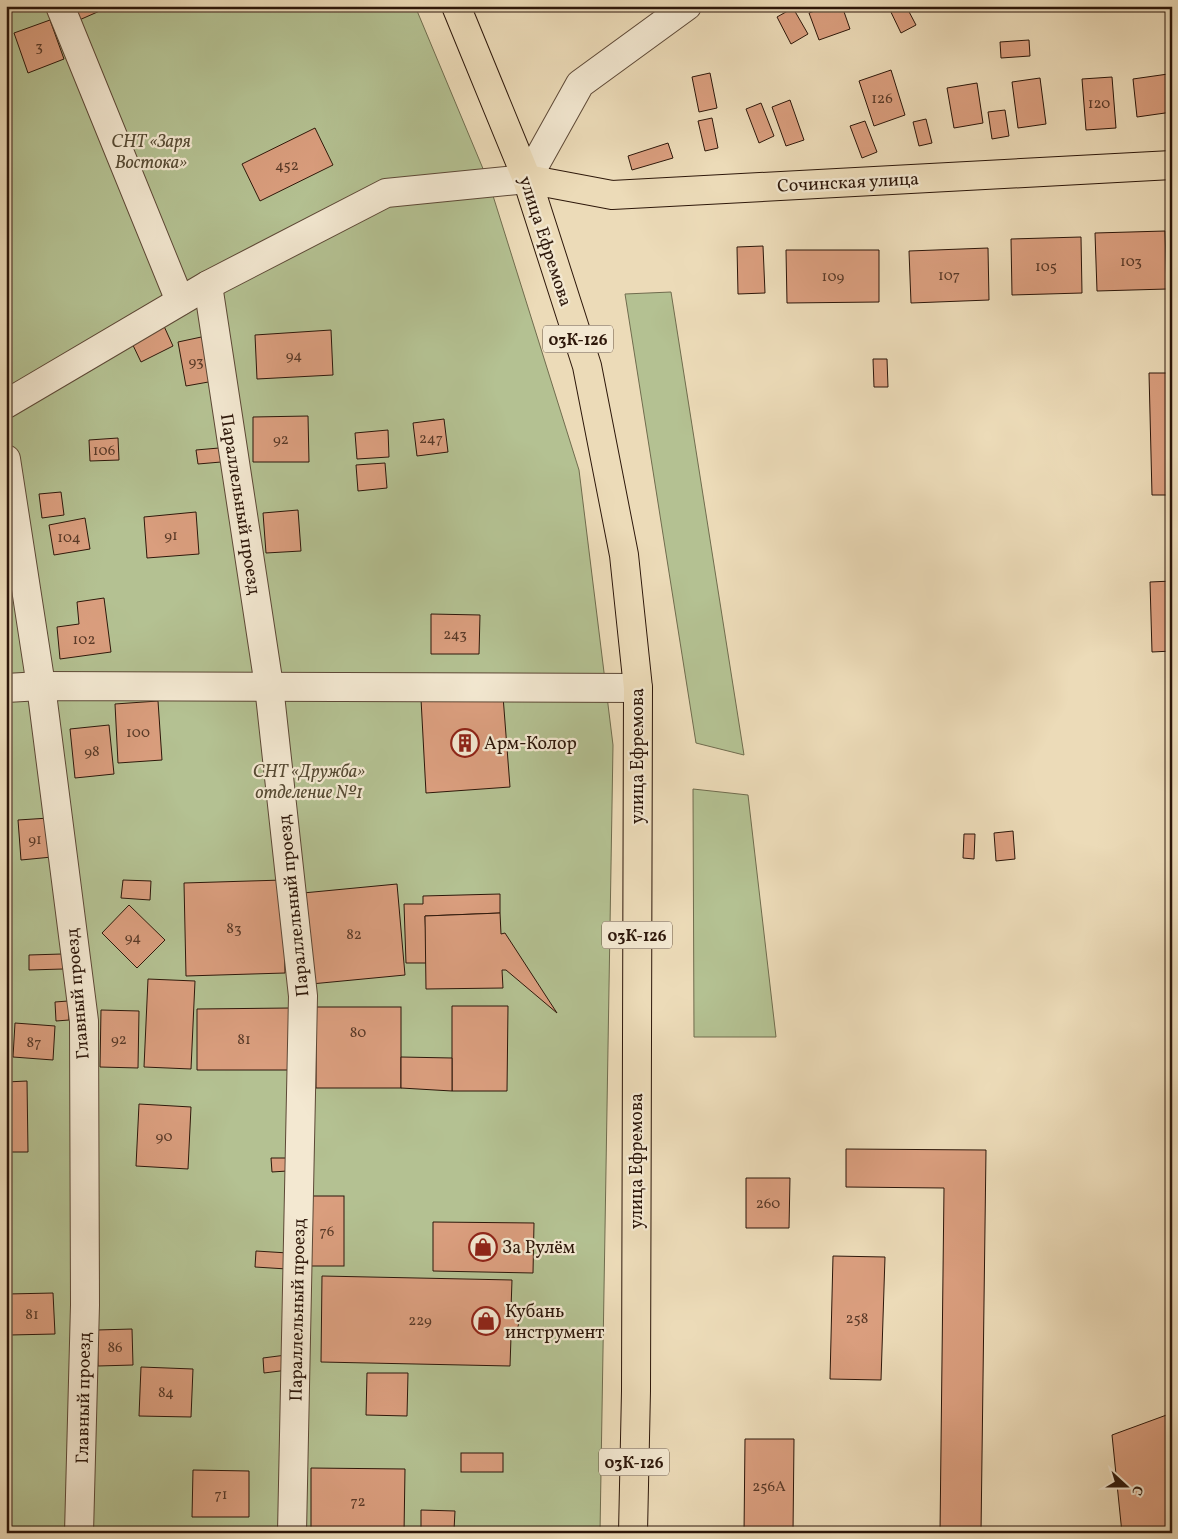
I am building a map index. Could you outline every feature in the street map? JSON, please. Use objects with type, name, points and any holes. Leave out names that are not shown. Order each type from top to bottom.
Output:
[{"type":"main road","name":"улица Ефремова","points":[[456,6],[527,179],[587,366],[624,555],[638,688],[636,1391],[633,1533]]},
{"type":"main road","name":"Сочинская улица","points":[[527,179],[612,195],[1172,165]]},
{"type":"street","points":[[60,6],[180,301]]},
{"type":"street","points":[[6,404],[208,285],[386,193],[527,179],[580,84],[687,6]]},
{"type":"street","name":"Параллельный проезд","points":[[208,285],[270,686],[303,996],[292,1533]]},
{"type":"street","name":"Главный проезд","points":[[6,459],[41,686],[84,1020],[85,1305],[80,1533]]},
{"type":"street","points":[[6,688],[41,686],[270,686],[638,688]]},
{"type":"green space","name":"СНТ «Дружба» отделение №1","points":[[6,6],[415,6],[489,183],[579,470],[613,745],[600,1533],[6,1533]]},
{"type":"green space","points":[[671,292],[744,755],[696,743],[625,294]]},
{"type":"green space","points":[[693,789],[748,795],[776,1037],[694,1037]]},
{"type":"building","points":[[70,6],[111,6],[77,21]]},
{"type":"building","points":[[829,6],[842,6],[850,29],[819,40],[809,13]]},
{"type":"building","points":[[888,6],[906,6],[916,25],[901,33]]},
{"type":"building","points":[[1099,6],[1121,6],[1100,10]]},
{"type":"building","points":[[793,8],[808,34],[791,44],[777,17]]},
{"type":"building","points":[[50,20],[64,59],[28,73],[14,33]]},
{"type":"building","points":[[1029,40],[1030,56],[1001,58],[1000,42]]},
{"type":"building","points":[[891,70],[905,115],[874,126],[859,81]]},
{"type":"building","points":[[710,73],[717,108],[699,112],[692,77]]},
{"type":"building","points":[[1168,74],[1172,112],[1137,117],[1133,79]]},
{"type":"building","points":[[1112,77],[1116,128],[1086,130],[1082,79]]},
{"type":"building","points":[[1040,78],[1046,124],[1018,128],[1012,82]]},
{"type":"building","points":[[977,83],[983,123],[954,128],[947,88]]},
{"type":"building","points":[[790,100],[804,140],[786,146],[772,107]]},
{"type":"building","points":[[761,103],[774,136],[759,143],[746,109]]},
{"type":"building","points":[[1005,110],[1009,136],[992,139],[988,112]]},
{"type":"building","points":[[712,118],[718,148],[705,151],[698,121]]},
{"type":"building","points":[[926,119],[932,143],[919,146],[913,122]]},
{"type":"building","points":[[865,121],[877,152],[862,158],[850,126]]},
{"type":"building","points":[[315,128],[333,165],[260,201],[242,164]]},
{"type":"building","points":[[668,143],[673,158],[632,170],[628,156]]},
{"type":"building","points":[[1165,231],[1167,289],[1097,291],[1095,233]]},
{"type":"building","points":[[1081,237],[1082,293],[1012,295],[1011,239]]},
{"type":"building","points":[[763,246],[765,293],[738,294],[737,247]]},
{"type":"building","points":[[988,248],[989,300],[911,303],[909,251]]},
{"type":"building","points":[[786,250],[879,250],[879,302],[787,303]]},
{"type":"building","points":[[163,324],[173,346],[141,362],[130,339]]},
{"type":"building","points":[[331,330],[333,375],[257,379],[255,335]]},
{"type":"building","points":[[206,336],[214,381],[186,386],[178,342]]},
{"type":"building","points":[[873,359],[887,359],[888,387],[874,387]]},
{"type":"building","points":[[1149,373],[1172,373],[1172,495],[1152,495]]},
{"type":"building","points":[[308,416],[309,462],[253,462],[253,417]]},
{"type":"building","points":[[444,419],[448,452],[417,456],[413,423]]},
{"type":"building","points":[[388,430],[389,457],[357,459],[355,433]]},
{"type":"building","points":[[118,438],[119,460],[90,461],[89,440]]},
{"type":"building","points":[[219,448],[221,462],[198,464],[196,450]]},
{"type":"building","points":[[385,463],[387,488],[358,491],[356,465]]},
{"type":"building","points":[[61,492],[64,515],[42,518],[39,494]]},
{"type":"building","points":[[298,510],[301,551],[266,553],[263,513]]},
{"type":"building","points":[[196,512],[199,554],[147,558],[144,517]]},
{"type":"building","points":[[85,518],[90,549],[54,555],[49,525]]},
{"type":"building","points":[[1172,581],[1172,651],[1152,652],[1150,582]]},
{"type":"building","points":[[104,598],[111,652],[60,659],[57,627],[79,624],[77,602]]},
{"type":"building","points":[[431,614],[480,615],[479,654],[431,654]]},
{"type":"building","name":"Арм-Колор","points":[[503,696],[510,787],[426,793],[421,699]]},
{"type":"building","points":[[158,701],[162,760],[118,763],[115,704]]},
{"type":"building","points":[[109,725],[114,774],[75,778],[70,729]]},
{"type":"building","points":[[49,818],[52,857],[21,860],[18,820]]},
{"type":"building","points":[[1013,831],[1015,859],[996,861],[994,833]]},
{"type":"building","points":[[964,834],[975,834],[974,859],[963,858]]},
{"type":"building","points":[[123,880],[151,881],[150,900],[121,898]]},
{"type":"building","points":[[283,880],[285,973],[186,976],[184,883]]},
{"type":"building","points":[[397,884],[405,975],[311,984],[303,893]]},
{"type":"building","points":[[500,894],[500,913],[425,916],[427,963],[406,963],[404,904],[423,904],[423,896]]},
{"type":"building","points":[[129,905],[165,940],[137,968],[102,933]]},
{"type":"building","points":[[500,913],[501,934],[505,933],[557,1013],[506,970],[502,970],[503,988],[426,989],[425,916]]},
{"type":"building","points":[[62,954],[63,969],[29,970],[29,955]]},
{"type":"building","points":[[148,979],[195,981],[191,1069],[144,1067]]},
{"type":"building","points":[[68,1001],[69,1020],[56,1021],[55,1002]]},
{"type":"building","points":[[452,1006],[508,1006],[507,1091],[452,1091]]},
{"type":"building","points":[[316,1007],[401,1007],[401,1088],[316,1088]]},
{"type":"building","points":[[291,1008],[291,1070],[197,1070],[197,1009]]},
{"type":"building","points":[[101,1010],[139,1011],[138,1068],[100,1067]]},
{"type":"building","points":[[15,1023],[55,1026],[53,1060],[13,1057]]},
{"type":"building","points":[[401,1057],[452,1058],[452,1091],[401,1088]]},
{"type":"building","points":[[27,1081],[28,1152],[6,1152],[6,1082]]},
{"type":"building","points":[[139,1104],[191,1107],[188,1169],[136,1166]]},
{"type":"building","points":[[846,1149],[986,1150],[981,1533],[940,1533],[944,1188],[846,1187]]},
{"type":"building","points":[[271,1158],[287,1158],[287,1171],[272,1172]]},
{"type":"building","points":[[746,1178],[790,1178],[789,1228],[746,1228]]},
{"type":"building","points":[[310,1196],[344,1196],[344,1266],[310,1266]]},
{"type":"building","name":"За Рулём","points":[[433,1222],[534,1223],[533,1273],[433,1271]]},
{"type":"building","points":[[256,1251],[288,1253],[287,1269],[255,1267]]},
{"type":"building","points":[[833,1256],[885,1257],[881,1380],[830,1379]]},
{"type":"building","points":[[322,1276],[512,1280],[511,1309],[517,1314],[519,1322],[517,1331],[511,1337],[510,1366],[321,1362]]},
{"type":"building","points":[[53,1293],[55,1334],[10,1335],[8,1294]]},
{"type":"building","points":[[132,1329],[133,1365],[98,1366],[97,1330]]},
{"type":"building","points":[[286,1355],[288,1370],[264,1373],[263,1358]]},
{"type":"building","points":[[141,1367],[193,1369],[191,1417],[139,1416]]},
{"type":"building","points":[[367,1373],[408,1373],[407,1416],[366,1415]]},
{"type":"building","points":[[1172,1413],[1172,1533],[1122,1533],[1112,1435]]},
{"type":"building","points":[[745,1439],[794,1439],[793,1533],[744,1533]]},
{"type":"building","points":[[461,1453],[503,1453],[503,1472],[461,1472]]},
{"type":"building","points":[[311,1468],[405,1469],[404,1533],[311,1533]]},
{"type":"building","points":[[193,1470],[249,1471],[249,1517],[192,1517]]},
{"type":"building","points":[[421,1510],[455,1511],[454,1530],[505,1531],[505,1533],[421,1533]]},
{"type":"place","name":"Арм-Колор","points":[[465,743]]},
{"type":"place","name":"За Рулём","points":[[483,1247]]},
{"type":"place","name":"Кубань инструмент","points":[[486,1321]]},
{"type":"park label","name":"СНТ «Заря Востока»","points":[[151,151]]}]
